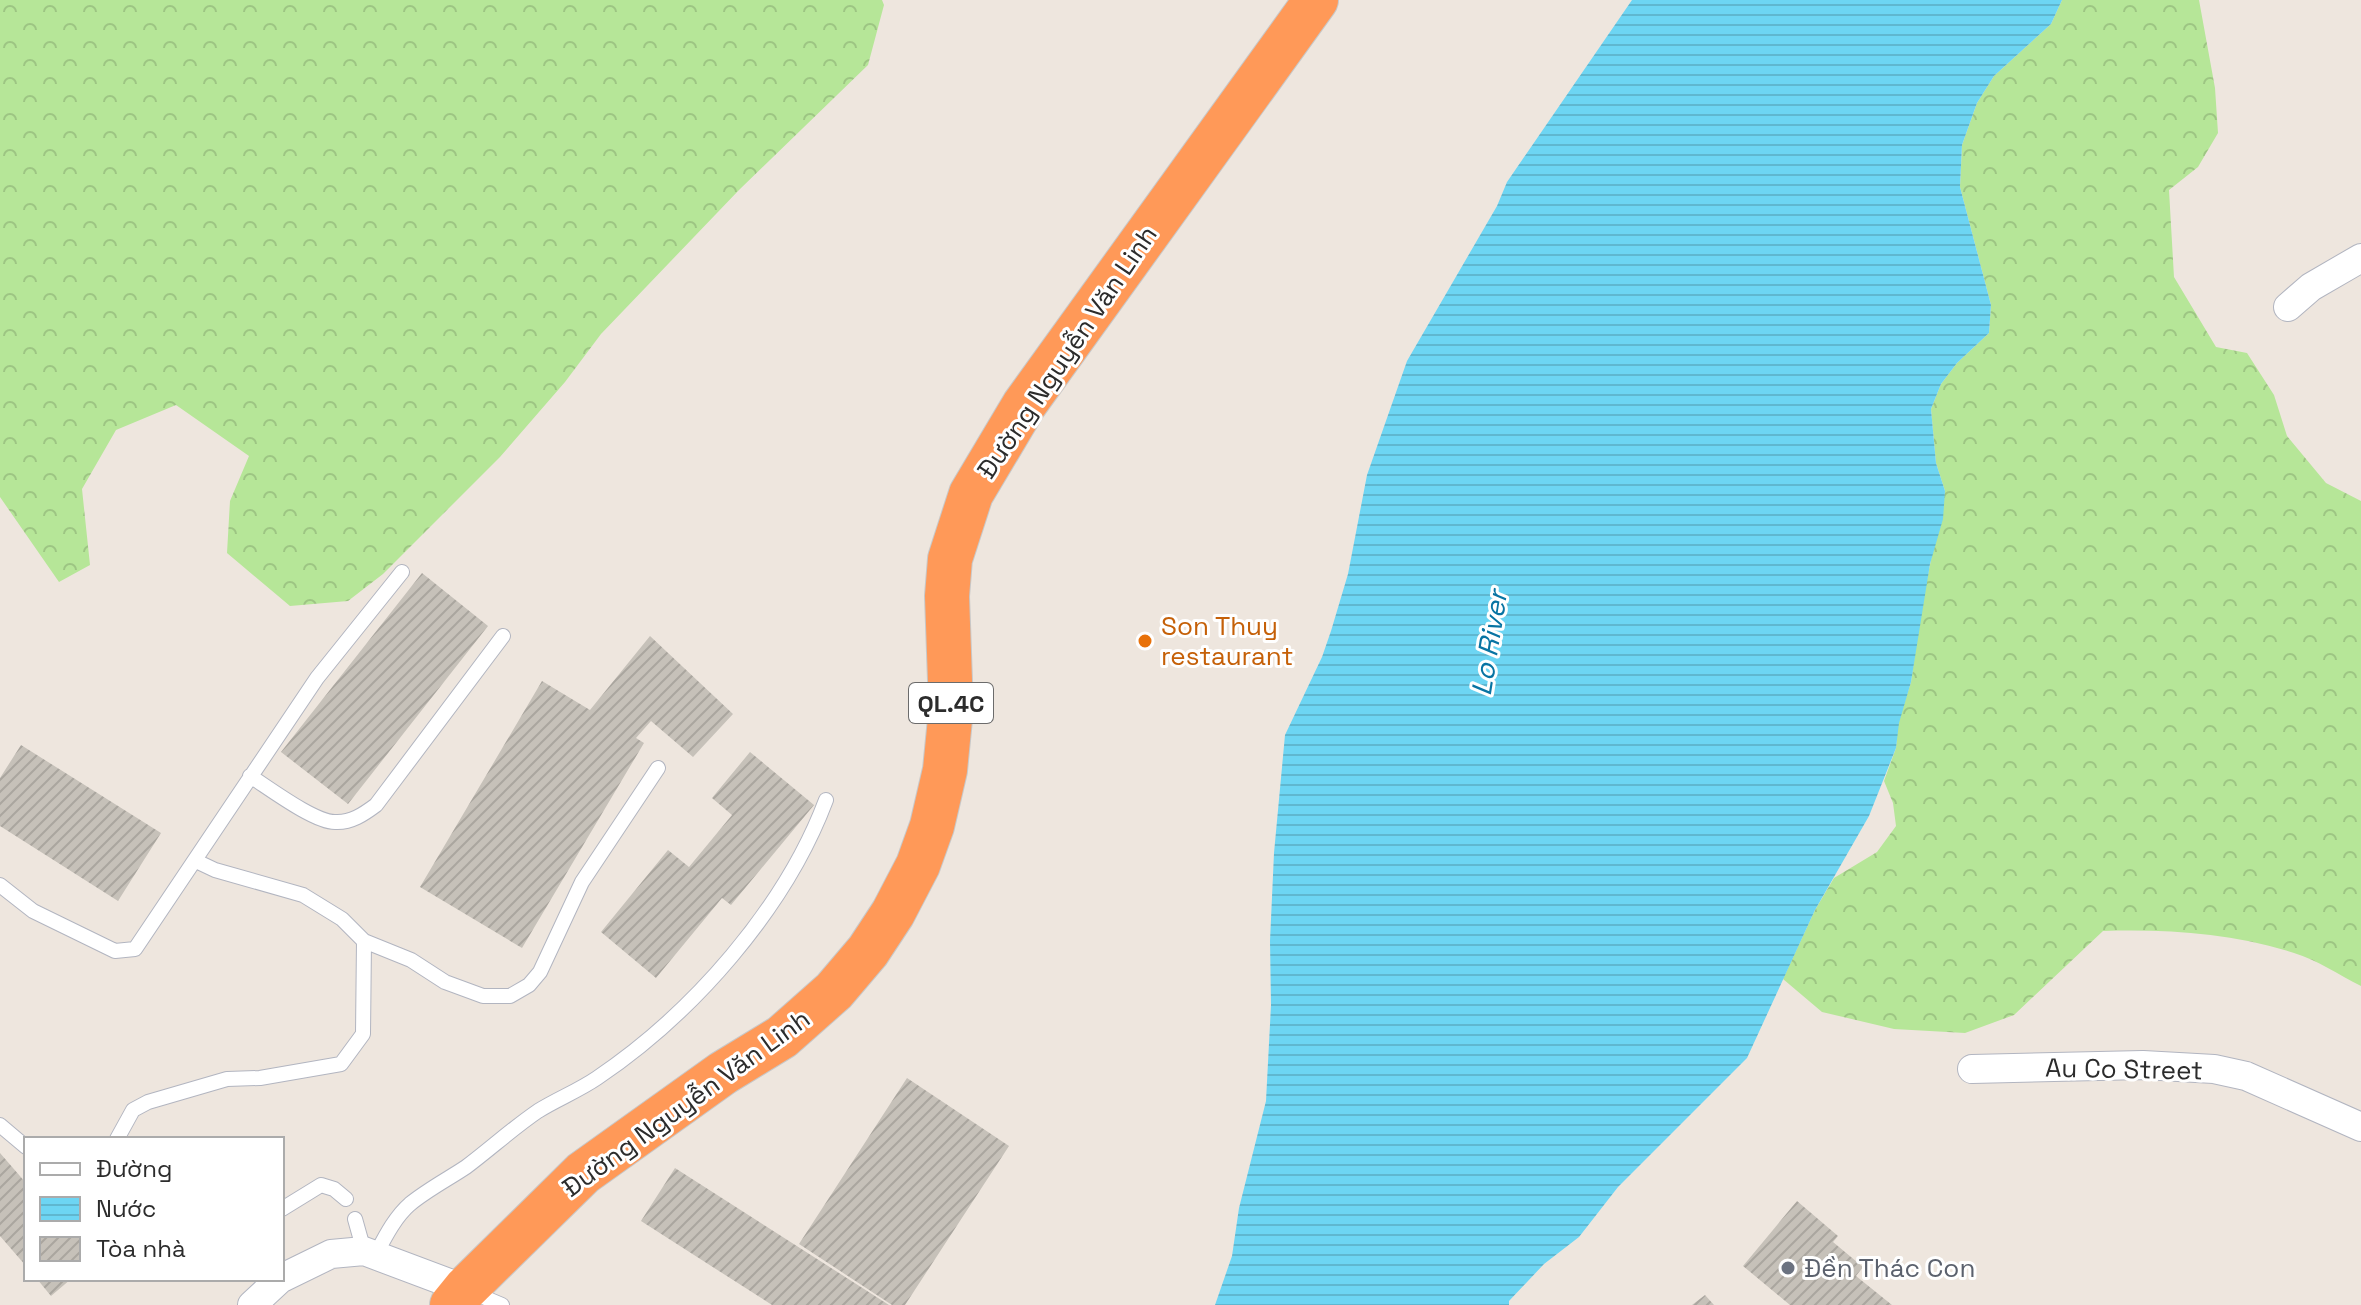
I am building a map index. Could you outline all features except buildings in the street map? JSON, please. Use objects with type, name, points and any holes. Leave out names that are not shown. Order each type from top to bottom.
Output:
[{"type":"highway","name":"Đường Nguyễn Văn Linh","points":[[473,1300],[583,1173],[723,1073],[782,1037],[834,991],[868,951],[893,913],[918,865],[932,826],[945,770],[951,709],[947,596],[950,559],[971,494],[1024,405],[1316,0]]},
{"type":"street","points":[[2288,307],[2311,287],[2361,258]]},
{"type":"street","name":"Au Co Street","points":[[1972,1069],[2186,1065],[2214,1069],[2246,1076],[2361,1127]]},
{"type":"street","points":[[284,1278],[331,1254],[370,1253],[473,1300]]},
{"type":"street","points":[[252,1305],[279,1281]]},
{"type":"lane","points":[[0,885],[33,911],[115,951],[135,949],[317,678],[402,572]]},
{"type":"lane","points":[[250,776],[306,811],[333,823],[360,817],[376,805],[503,636]]},
{"type":"lane","points":[[196,861],[215,870],[303,895],[342,919],[364,941],[411,960],[445,982],[483,996],[510,996],[529,985],[540,972],[582,882],[658,768]]},
{"type":"lane","points":[[355,1219],[370,1253],[409,1205],[539,1111],[595,1079],[661,1030],[716,972],[769,907],[812,837],[826,800]]},
{"type":"lane","points":[[118,1137],[133,1110],[148,1102],[227,1079],[260,1078],[341,1064],[363,1034],[364,941]]},
{"type":"lane","points":[[0,1125],[24,1145]]},
{"type":"lane","points":[[284,1208],[321,1185],[334,1189],[346,1199]]},
{"type":"green space","points":[[0,0],[882,0],[884,5],[868,65],[739,190],[601,334],[565,382],[500,457],[383,574],[348,601],[290,606],[227,553],[230,501],[249,456],[176,405],[116,430],[82,489],[90,565],[59,582],[0,497]]},
{"type":"green space","points":[[2062,0],[2199,0],[2215,88],[2218,133],[2198,167],[2169,190],[2174,277],[2216,347],[2247,353],[2274,395],[2287,436],[2326,483],[2361,501],[2361,986],[2303,956],[2271,946],[2175,932],[2103,931],[2014,1015],[1965,1033],[1894,1029],[1822,1012],[1783,979],[1815,910],[1834,878],[1877,852],[1896,826],[1893,803],[1884,781],[1896,748],[1898,723],[1911,682],[1922,604],[1945,491],[1936,463],[1931,409],[1941,384],[1957,363],[1989,333],[1991,305],[1960,187],[1962,145],[1977,103],[1994,76],[2051,24]]},
{"type":"water","name":"Lo River","points":[[1632,0],[2062,0],[2051,24],[1994,76],[1977,103],[1962,145],[1960,187],[1991,305],[1989,333],[1957,363],[1941,384],[1931,409],[1936,463],[1945,491],[1943,519],[1930,564],[1911,682],[1899,723],[1896,748],[1869,816],[1815,910],[1747,1058],[1618,1187],[1579,1237],[1544,1264],[1509,1301],[1509,1305],[1215,1305],[1232,1256],[1239,1208],[1266,1101],[1274,853],[1285,735],[1331,631],[1348,574],[1367,475],[1407,361],[1497,206],[1507,182]]},
{"type":"place","name":"Son Thuy restaurant","points":[[1145,641]]},
{"type":"place","name":"Đền Thác Con","points":[[1788,1268]]}]
